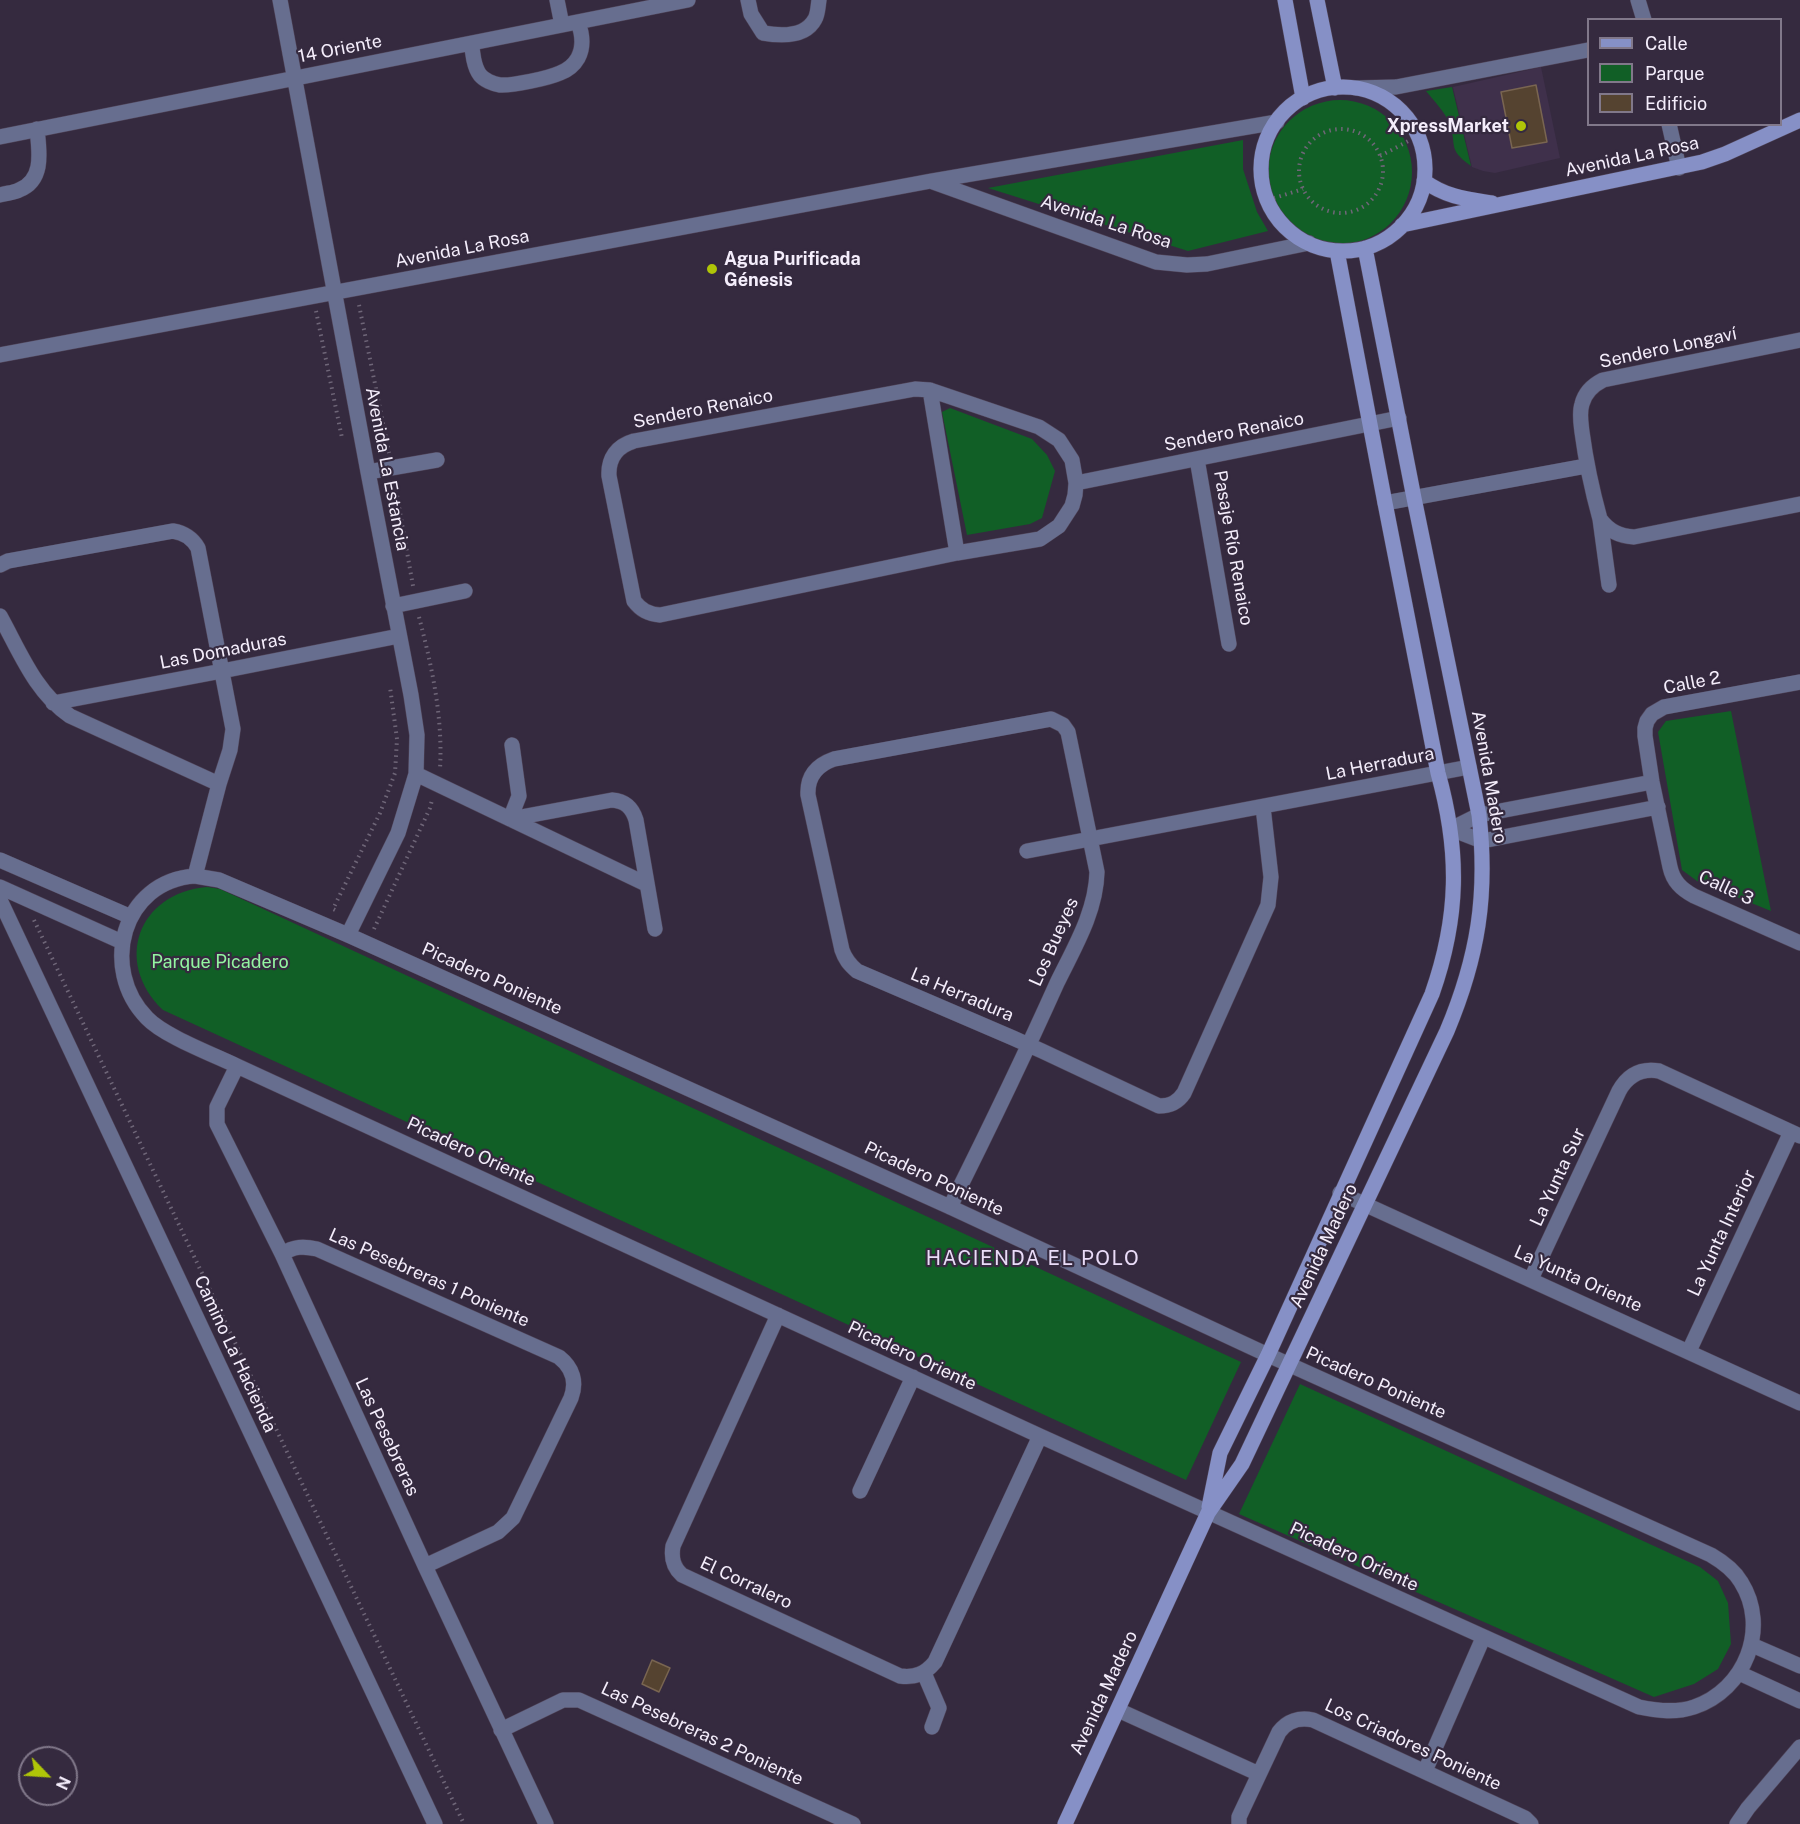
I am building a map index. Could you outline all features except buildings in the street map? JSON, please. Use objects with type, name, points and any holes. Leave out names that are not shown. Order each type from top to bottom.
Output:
[{"type":"street","name":"Avenida La Estancia","points":[[280,0],[417,735],[416,774],[398,833],[348,935]]},
{"type":"street","points":[[557,0],[562,25]]},
{"type":"street","name":"14 Oriente","points":[[0,137],[688,0]]},
{"type":"street","points":[[748,0],[751,14],[763,33],[784,36],[806,29],[816,18],[819,0]]},
{"type":"street","points":[[1285,0],[1303,98]]},
{"type":"street","points":[[1317,0],[1335,88]]},
{"type":"street","points":[[1638,0],[1643,18]]},
{"type":"street","points":[[472,43],[479,74],[499,85],[510,85],[559,74],[569,69],[582,50],[578,22]]},
{"type":"street","points":[[1356,88],[1389,100],[1406,116],[1419,136],[1425,164],[1424,181],[1413,212],[1402,225],[1381,241],[1365,248],[1337,251],[1321,248],[1298,237],[1280,221],[1268,200],[1264,188],[1262,164],[1267,140],[1287,110],[1303,98],[1321,90],[1335,88],[1396,87],[1587,50]]},
{"type":"street","name":"Avenida La Rosa","points":[[1402,225],[1678,168],[1725,154],[1800,120]]},
{"type":"street","name":"Avenida La Rosa","points":[[0,355],[931,181],[1277,122]]},
{"type":"street","points":[[1669,126],[1678,168]]},
{"type":"street","points":[[0,195],[21,190],[35,175],[40,161],[37,129]]},
{"type":"street","name":"Avenida La Rosa","points":[[931,181],[1156,262],[1207,264],[1309,243]]},
{"type":"street","name":"Avenida La Rosa","points":[[1424,181],[1435,189],[1450,195],[1501,204]]},
{"type":"street","name":"Avenida Madero","points":[[1065,1824],[1208,1513],[1242,1464],[1447,1031],[1469,973],[1480,918],[1483,884],[1479,815],[1365,248]]},
{"type":"street","name":"Avenida Madero","points":[[1208,1513],[1220,1453],[1268,1355],[1432,994],[1441,968],[1452,913],[1454,857],[1451,829],[1438,773],[1337,251]]},
{"type":"street","name":"Sendero Longaví","points":[[1609,585],[1600,519],[1586,466],[1580,415],[1584,396],[1595,384],[1603,380],[1800,340]]},
{"type":"street","name":"Sendero Renaico","points":[[915,389],[930,390],[1039,427],[1066,449],[1075,471],[1075,495],[1066,516],[1050,533],[1040,539],[957,553],[660,615],[643,610],[634,601],[609,476],[609,468],[615,453],[627,444],[881,394],[915,389]]},
{"type":"street","points":[[930,390],[957,553]]},
{"type":"street","name":"Sendero Renaico","points":[[1076,483],[1399,418]]},
{"type":"street","name":"Pasaje Río Renaico","points":[[1197,459],[1229,644]]},
{"type":"street","points":[[368,472],[436,460]]},
{"type":"street","points":[[1385,503],[1586,466]]},
{"type":"street","points":[[1600,519],[1616,533],[1634,537],[1800,504]]},
{"type":"street","points":[[0,565],[8,561],[173,531],[186,535],[195,543],[198,548],[233,729],[230,750],[195,876]]},
{"type":"street","points":[[393,606],[465,591]]},
{"type":"street","points":[[0,616],[38,686],[53,703],[70,716],[219,784]]},
{"type":"street","name":"Las Domaduras","points":[[53,703],[399,636]]},
{"type":"street","name":"Calle 2","points":[[1658,807],[1652,782],[1645,728],[1652,714],[1664,707],[1800,682]]},
{"type":"street","name":"La Herradura","points":[[1051,719],[834,759],[817,768],[808,788],[842,950],[850,965],[857,971],[1029,1045],[1160,1106],[1168,1106],[1180,1099],[1189,1083],[1268,905],[1271,877],[1263,807]]},
{"type":"street","name":"Los Bueyes","points":[[950,1207],[1029,1045],[1095,896],[1097,872],[1068,732],[1063,725],[1051,719]]},
{"type":"street","points":[[510,819],[519,796],[512,745]]},
{"type":"street","name":"La Herradura","points":[[1027,851],[1468,767]]},
{"type":"street","points":[[416,774],[646,884]]},
{"type":"street","points":[[1451,829],[1479,815],[1652,782]]},
{"type":"street","points":[[510,819],[612,800],[625,803],[630,807],[636,820],[655,929]]},
{"type":"street","points":[[1451,829],[1482,841],[1658,807]]},
{"type":"street","name":"Calle 3","points":[[1658,807],[1672,873],[1686,892],[1800,944]]},
{"type":"street","points":[[0,860],[131,917]]},
{"type":"street","name":"Picadero Poniente","points":[[131,917],[143,901],[158,888],[183,877],[195,876],[219,880],[348,935],[1711,1555],[1732,1570],[1747,1592],[1754,1621],[1752,1645]]},
{"type":"street","points":[[0,887],[122,942]]},
{"type":"street","name":"Camino La Hacienda","points":[[0,900],[435,1824]]},
{"type":"street","name":"Picadero Oriente","points":[[131,917],[122,942],[121,955],[125,980],[138,1007],[158,1028],[777,1315],[1483,1638],[1639,1707],[1667,1711],[1695,1707],[1720,1693],[1739,1673],[1752,1645]]},
{"type":"street","name":"Las Pesebreras","points":[[237,1066],[217,1107],[218,1124],[282,1254],[546,1824]]},
{"type":"street","name":"La Yunta Sur","points":[[1531,1280],[1619,1091],[1629,1077],[1645,1070],[1659,1071],[1796,1134]]},
{"type":"street","name":"La Yunta Interior","points":[[1689,1351],[1796,1134]]},
{"type":"street","name":"La Yunta Oriente","points":[[1340,1193],[1800,1403]]},
{"type":"street","name":"Las Pesebreras 1 Poniente","points":[[282,1254],[302,1247],[317,1250],[558,1357],[573,1374],[574,1390],[513,1518],[498,1532],[425,1566]]},
{"type":"street","name":"El Corralero","points":[[777,1315],[675,1541],[672,1552],[674,1565],[682,1575],[900,1676],[909,1677],[924,1673]]},
{"type":"street","points":[[860,1491],[913,1377]]},
{"type":"street","points":[[932,1727],[939,1708],[924,1673],[935,1662],[1040,1436]]},
{"type":"street","points":[[1425,1771],[1483,1638]]},
{"type":"street","points":[[1752,1645],[1800,1666]]},
{"type":"street","points":[[1739,1673],[1800,1701]]},
{"type":"street","name":"Las Pesebreras 2 Poniente","points":[[501,1730],[563,1700],[579,1700],[853,1824]]},
{"type":"street","points":[[1118,1710],[1259,1774],[1239,1821]]},
{"type":"street","name":"Los Criadores Poniente","points":[[1259,1774],[1279,1732],[1287,1723],[1293,1720],[1313,1719],[1525,1818],[1531,1824]]},
{"type":"street","points":[[1737,1824],[1800,1747]]},
{"type":"path","points":[[1345,129],[1362,134],[1374,144],[1380,156],[1383,175],[1379,189],[1360,208],[1340,213],[1324,210],[1311,201],[1303,189],[1299,176],[1299,165],[1302,154],[1312,140],[1328,131],[1345,129]]},
{"type":"path","points":[[1380,156],[1419,136]]},
{"type":"path","points":[[1268,200],[1303,189]]},
{"type":"path","points":[[27,899],[35,925],[464,1824]]},
{"type":"shaded area","points":[[1541,67],[1560,158],[1495,173],[1472,167],[1453,87]]},
{"type":"green space","points":[[1452,87],[1471,166],[1455,150],[1449,122],[1426,91]]},
{"type":"green space","points":[[1340,100],[1367,106],[1391,121],[1406,145],[1412,172],[1406,199],[1391,223],[1367,238],[1340,244],[1313,238],[1289,223],[1274,199],[1268,172],[1274,145],[1289,121],[1313,106]]},
{"type":"green space","points":[[1243,140],[1243,169],[1257,212],[1268,231],[1188,251],[988,188]]},
{"type":"green space","points":[[950,408],[1032,439],[1047,455],[1055,471],[1042,518],[1030,524],[967,535],[942,412]]},
{"type":"green space","points":[[1731,711],[1771,911],[1697,881],[1682,870],[1658,732],[1666,721]]},
{"type":"green space","name":"Parque Picadero","points":[[207,887],[220,889],[1241,1362],[1186,1480],[163,1010],[148,991],[139,971],[137,952],[140,933],[150,916],[164,902],[183,892]]},
{"type":"green space","points":[[1300,1384],[1700,1567],[1718,1581],[1728,1603],[1731,1644],[1718,1669],[1694,1684],[1654,1697],[1239,1514]]},
{"type":"place","name":"XpressMarket","points":[[1521,126]]},
{"type":"place","name":"Agua Purificada Génesis","points":[[712,269]]},
{"type":"district","name":"HACIENDA EL POLO","points":[[1033,1259]]}]
